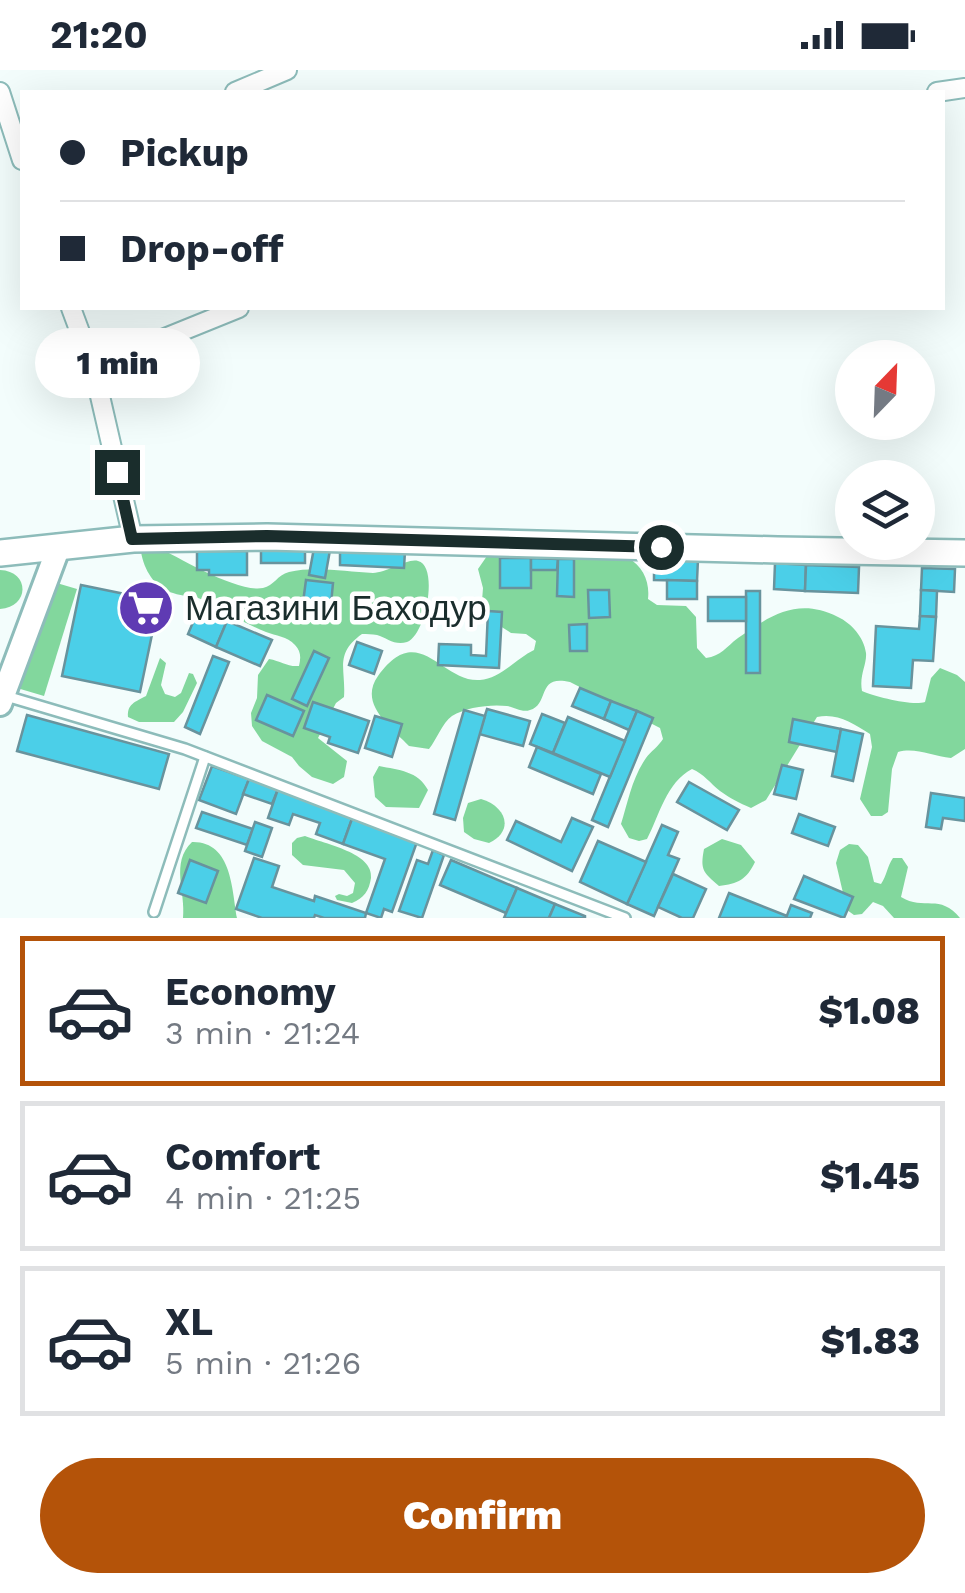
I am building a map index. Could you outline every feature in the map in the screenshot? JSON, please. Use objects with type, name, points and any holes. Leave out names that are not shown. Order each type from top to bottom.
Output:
[{"type":"main road","points":[[0,553],[132,539],[267,536],[965,552]]},
{"type":"street","points":[[240,90],[287,70]]},
{"type":"street","points":[[2,101],[20,154]]},
{"type":"street","points":[[73,310],[94,370],[132,539]]},
{"type":"street","points":[[94,370],[235,310]]},
{"type":"street","points":[[2,700],[59,546]]},
{"type":"lane","points":[[2,700],[185,749],[625,918]]},
{"type":"lane","points":[[154,912],[205,758]]},
{"type":"green space","points":[[148,545],[224,580],[252,588],[267,587],[285,573],[299,570],[373,573],[413,561],[424,566],[428,601],[414,637],[399,643],[362,634],[345,655],[344,697],[336,703],[318,738],[347,761],[344,777],[333,784],[312,777],[292,757],[262,741],[252,726],[258,675],[269,659],[299,666],[297,647],[200,598],[160,587],[142,558],[141,552]]},
{"type":"green space","points":[[509,549],[628,558],[644,575],[648,599],[657,605],[686,606],[696,617],[697,648],[706,658],[785,611],[810,609],[838,617],[856,631],[865,647],[862,691],[919,703],[925,702],[931,678],[940,668],[965,682],[965,749],[951,758],[917,751],[898,752],[892,769],[888,812],[871,816],[860,799],[872,747],[870,734],[838,718],[817,717],[766,800],[751,808],[724,794],[692,769],[670,791],[647,839],[639,841],[629,838],[621,824],[637,774],[663,739],[660,728],[570,682],[552,682],[530,710],[494,705],[458,713],[445,723],[429,749],[409,746],[379,714],[372,696],[378,676],[393,660],[406,653],[418,653],[453,673],[480,680],[494,676],[534,650],[536,641],[526,634],[511,633],[481,614],[483,588],[478,569],[487,556]]},
{"type":"green space","points":[[0,570],[17,576],[22,589],[17,602],[0,609]]},
{"type":"green space","points":[[50,581],[77,589],[44,696],[17,688]]},
{"type":"green space","points":[[160,658],[166,663],[161,685],[165,694],[175,697],[181,693],[189,673],[197,683],[174,722],[139,722],[128,717],[129,709],[146,696]]},
{"type":"green space","points":[[379,766],[407,772],[424,784],[428,790],[419,808],[386,807],[375,797],[373,777]]},
{"type":"green space","points":[[481,799],[496,807],[504,819],[502,832],[489,843],[464,832],[468,803]]},
{"type":"green space","points":[[305,836],[365,862],[371,878],[363,896],[352,903],[337,900],[335,896],[339,894],[353,893],[355,883],[344,870],[303,865],[292,855],[292,843]]},
{"type":"green space","points":[[722,839],[741,845],[755,862],[741,880],[719,886],[706,874],[702,862],[704,849]]},
{"type":"green space","points":[[192,842],[205,844],[222,858],[231,881],[237,918],[183,918],[180,868],[185,850]]},
{"type":"green space","points":[[849,844],[858,845],[868,857],[874,882],[881,884],[893,858],[902,858],[908,867],[901,897],[946,906],[960,918],[894,918],[873,902],[862,914],[854,915],[847,910],[836,863],[840,850]]},
{"type":"building","points":[[305,546],[305,563],[261,563],[261,547]]},
{"type":"building","points":[[340,547],[405,551],[404,568],[340,565]]},
{"type":"building","points":[[314,548],[330,550],[325,578],[309,575]]},
{"type":"building","points":[[197,551],[247,551],[247,575],[209,575],[209,570],[197,570]]},
{"type":"building","points":[[500,558],[531,558],[531,588],[500,588]]},
{"type":"building","points":[[531,558],[558,559],[557,570],[531,570]]},
{"type":"building","points":[[558,559],[574,559],[574,597],[557,596]]},
{"type":"building","points":[[654,559],[698,559],[697,581],[654,580]]},
{"type":"building","points":[[775,563],[806,565],[805,591],[774,589]]},
{"type":"building","points":[[806,565],[859,567],[858,593],[805,591]]},
{"type":"building","points":[[922,568],[955,569],[954,592],[921,590]]},
{"type":"building","points":[[306,580],[333,583],[330,614],[302,610]]},
{"type":"building","points":[[667,580],[697,581],[697,599],[667,599]]},
{"type":"building","points":[[81,585],[159,601],[140,692],[62,676]]},
{"type":"building","points":[[588,590],[609,590],[610,617],[589,618]]},
{"type":"building","points":[[921,590],[937,591],[936,617],[920,616]]},
{"type":"building","points":[[746,591],[760,591],[760,673],[746,673]]},
{"type":"building","points":[[708,597],[746,597],[746,621],[708,621]]},
{"type":"building","points":[[199,608],[227,621],[216,647],[188,634]]},
{"type":"building","points":[[488,611],[502,612],[499,668],[438,665],[439,644],[471,645],[471,655],[486,656]]},
{"type":"building","points":[[920,616],[936,617],[933,661],[913,660],[911,688],[873,686],[876,626],[919,629]]},
{"type":"building","points":[[227,621],[272,640],[260,666],[216,647]]},
{"type":"building","points":[[587,624],[587,651],[570,651],[569,625]]},
{"type":"building","points":[[357,642],[382,651],[374,674],[349,665]]},
{"type":"building","points":[[314,651],[329,658],[307,706],[292,699]]},
{"type":"building","points":[[213,656],[229,662],[200,734],[185,727]]},
{"type":"building","points":[[580,688],[611,701],[604,719],[572,706]]},
{"type":"building","points":[[267,695],[304,711],[293,736],[256,720]]},
{"type":"building","points":[[611,701],[637,711],[629,730],[604,719]]},
{"type":"building","points":[[313,702],[369,721],[358,753],[328,743],[330,737],[304,728]]},
{"type":"building","points":[[487,709],[530,721],[523,746],[479,734]]},
{"type":"building","points":[[464,710],[485,716],[455,820],[434,814]]},
{"type":"building","points":[[637,711],[653,718],[608,827],[592,820]]},
{"type":"building","points":[[542,714],[565,723],[553,753],[530,744]]},
{"type":"building","points":[[27,715],[169,754],[159,789],[17,751]]},
{"type":"building","points":[[375,716],[402,724],[392,757],[365,748]]},
{"type":"building","points":[[568,717],[625,741],[610,777],[553,753]]},
{"type":"building","points":[[793,719],[841,729],[837,752],[789,742]]},
{"type":"building","points":[[841,729],[863,734],[853,781],[832,776]]},
{"type":"building","points":[[537,747],[601,774],[593,794],[529,767]]},
{"type":"building","points":[[782,765],[803,770],[796,799],[774,794]]},
{"type":"building","points":[[212,766],[249,779],[236,814],[199,800]]},
{"type":"building","points":[[249,779],[278,789],[272,804],[243,794]]},
{"type":"building","points":[[689,782],[739,810],[727,830],[677,802]]},
{"type":"building","points":[[278,789],[353,816],[343,844],[316,834],[320,823],[293,814],[289,825],[268,818]]},
{"type":"building","points":[[931,793],[965,798],[965,821],[943,818],[941,829],[926,827]]},
{"type":"building","points":[[202,812],[253,829],[247,845],[196,828]]},
{"type":"building","points":[[799,814],[835,827],[828,846],[792,833]]},
{"type":"building","points":[[353,816],[418,839],[392,912],[384,909],[381,918],[366,913],[385,859],[343,844]]},
{"type":"building","points":[[572,818],[593,827],[572,871],[507,840],[516,821],[561,842]]},
{"type":"building","points":[[255,822],[272,828],[262,857],[245,851]]},
{"type":"building","points":[[662,825],[678,832],[668,855],[679,859],[654,916],[627,904]]},
{"type":"building","points":[[598,841],[646,862],[627,904],[580,882]]},
{"type":"building","points":[[433,850],[444,855],[422,918],[399,911],[417,860],[428,864]]},
{"type":"building","points":[[254,858],[279,866],[272,887],[366,913],[365,918],[262,918],[236,909]]},
{"type":"building","points":[[190,860],[218,871],[206,903],[178,893]]},
{"type":"building","points":[[451,860],[517,888],[506,913],[440,885]]},
{"type":"building","points":[[673,874],[706,889],[693,918],[682,918],[658,907]]},
{"type":"building","points":[[804,876],[853,897],[844,918],[794,899]]},
{"type":"building","points":[[517,888],[555,904],[549,918],[504,918]]},
{"type":"building","points":[[729,893],[787,916],[719,918]]},
{"type":"building","points":[[555,904],[585,916],[585,918],[549,918]]},
{"type":"building","points":[[791,905],[812,913],[810,918],[786,918]]},
{"type":"place","name":"Магазини Баходур","points":[[146,608]]},
{"type":"route","points":[[117,472],[132,539],[267,536],[661,547]]}]
